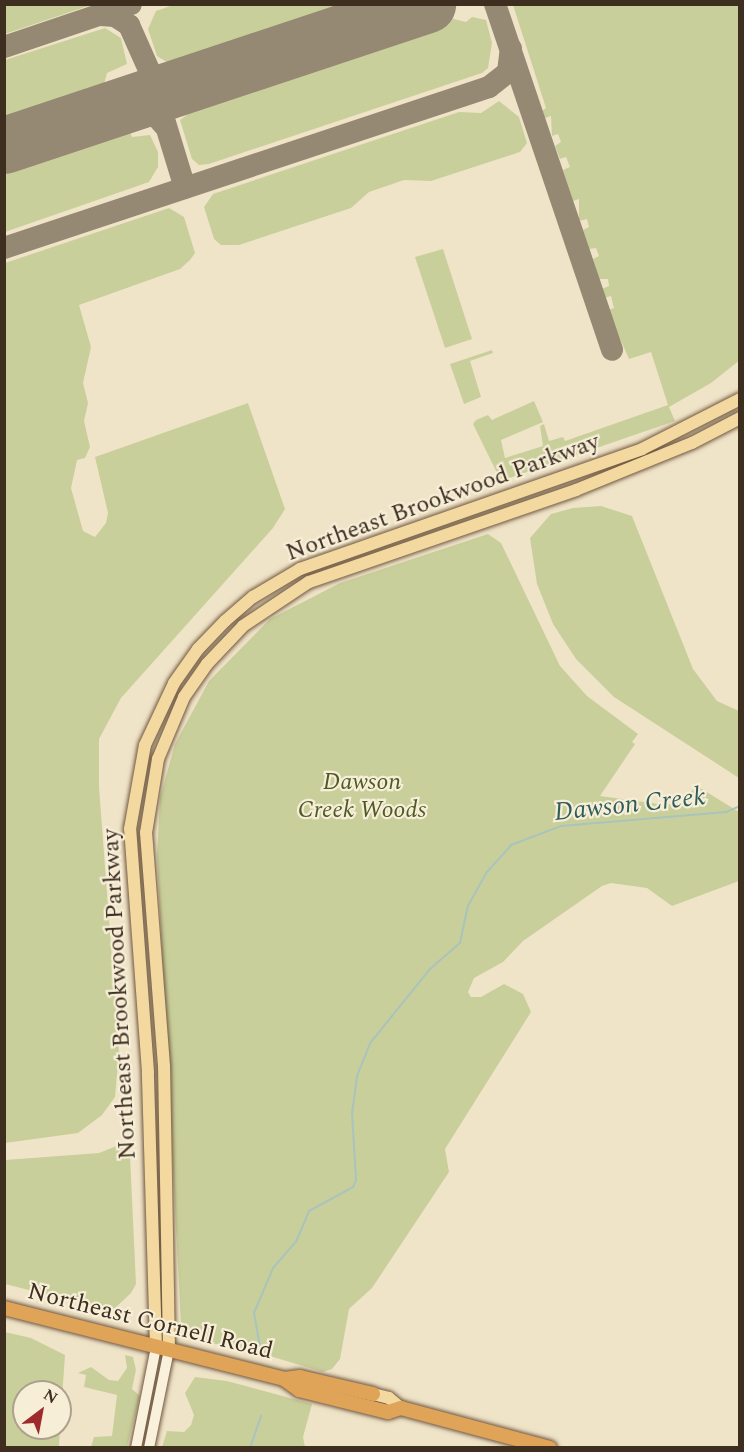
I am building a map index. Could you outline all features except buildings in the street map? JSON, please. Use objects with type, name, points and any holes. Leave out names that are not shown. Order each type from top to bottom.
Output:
[{"type":"highway","name":"Northeast Cornell Road","points":[[4,1308],[284,1379],[300,1377],[373,1394]]},
{"type":"highway","name":"Northeast Cornell Road","points":[[284,1379],[299,1390],[388,1412],[401,1408],[550,1448]]},
{"type":"main road","name":"Northeast Brookwood Parkway","points":[[136,1448],[162,1348],[148,1072],[130,829],[145,745],[174,684],[198,649],[225,621],[254,597],[300,569],[642,449],[740,399]]},
{"type":"main road","name":"Northeast Brookwood Parkway","points":[[149,1448],[162,1348],[164,1066],[146,833],[158,759],[184,697],[217,652],[243,626],[309,582],[576,490],[692,443],[740,418]]},
{"type":"main road","name":"Northeast Cornell Road","points":[[373,1394],[389,1398],[401,1408]]},
{"type":"green space","points":[[5,4],[91,4],[91,5],[5,34]]},
{"type":"green space","points":[[173,5],[364,5],[197,61],[184,56],[170,64],[157,56],[148,29],[156,11]]},
{"type":"green space","points":[[513,5],[739,5],[740,360],[711,383],[669,407],[675,421],[501,481],[473,424],[476,420],[488,415],[492,420],[534,401],[543,422],[501,440],[505,458],[543,446],[540,426],[544,424],[549,441],[563,437],[565,441],[668,405],[651,352],[629,359],[608,310],[614,308],[611,296],[604,298],[602,289],[609,286],[608,279],[599,279],[593,259],[599,256],[596,248],[589,249],[583,230],[589,227],[587,219],[579,221],[579,199],[573,201],[563,170],[570,167],[566,157],[560,159],[555,146],[561,142],[558,134],[552,136],[551,116],[545,118],[542,111],[546,108]]},
{"type":"green space","points":[[472,17],[486,20],[492,43],[488,68],[482,73],[209,164],[199,165],[192,159],[180,120],[208,99],[450,18],[466,22]]},
{"type":"green space","points":[[105,28],[121,38],[127,64],[107,73],[102,92],[95,94],[93,88],[86,88],[84,97],[27,117],[25,110],[18,111],[17,120],[5,124],[5,60]]},
{"type":"green space","points":[[499,101],[519,117],[527,143],[520,152],[431,181],[404,180],[369,192],[351,208],[239,245],[221,245],[214,239],[204,207],[213,194],[459,112],[481,113]]},
{"type":"green space","points":[[127,125],[132,137],[150,135],[158,152],[158,167],[149,182],[5,232],[5,166],[29,158],[32,164],[40,161],[40,154],[98,135],[100,142],[109,140],[108,132]]},
{"type":"green space","points":[[169,208],[184,217],[195,253],[190,260],[180,269],[79,305],[91,347],[83,383],[88,403],[84,421],[90,447],[85,458],[77,460],[71,488],[83,531],[95,537],[106,523],[108,513],[95,457],[248,403],[285,509],[273,528],[121,698],[99,739],[99,787],[119,1052],[115,1097],[102,1115],[78,1133],[5,1143],[5,263]]},
{"type":"green space","points":[[443,249],[472,339],[445,348],[415,257]]},
{"type":"green space","points":[[492,350],[493,353],[470,361],[481,397],[464,404],[450,364]]},
{"type":"green space","points":[[601,506],[632,516],[693,669],[717,701],[739,711],[739,778],[614,697],[576,659],[553,624],[537,584],[530,538],[551,514],[573,508]]},
{"type":"green space","name":"Dawson Creek Woods","points":[[488,534],[501,543],[560,666],[587,696],[638,734],[632,742],[635,744],[600,796],[666,805],[682,801],[697,786],[739,812],[739,881],[672,906],[647,888],[611,883],[602,886],[523,941],[503,962],[474,978],[468,992],[471,997],[481,997],[504,984],[523,994],[531,1012],[445,1149],[449,1172],[372,1288],[349,1309],[340,1359],[332,1369],[323,1372],[253,1351],[190,1339],[184,1335],[181,1325],[157,856],[160,798],[175,744],[209,681],[270,619],[340,583]]},
{"type":"green space","points":[[119,1145],[127,1148],[130,1156],[136,1284],[131,1293],[115,1308],[104,1309],[5,1284],[5,1160],[99,1153]]},
{"type":"green space","points":[[5,1332],[31,1338],[65,1355],[63,1380],[12,1380],[12,1440],[59,1440],[59,1447],[5,1447]]},
{"type":"green space","points":[[125,1355],[133,1357],[136,1370],[132,1389],[140,1396],[127,1447],[91,1447],[94,1437],[112,1436],[117,1395],[84,1387],[86,1375],[78,1373],[91,1367],[109,1380],[118,1381],[127,1368]]},
{"type":"green space","points":[[195,1377],[227,1381],[312,1404],[303,1437],[305,1447],[162,1447],[167,1431],[184,1432],[191,1425],[194,1415],[185,1393]]},
{"type":"waterway","name":"Dawson Creek","points":[[260,1347],[254,1313],[273,1268],[296,1242],[309,1211],[353,1187],[356,1180],[352,1113],[357,1076],[371,1042],[430,969],[460,943],[468,906],[487,872],[511,845],[561,826],[726,812],[740,806]]},
{"type":"waterway","name":"Dawson Creek","points":[[250,1448],[261,1416]]},
{"type":"taxiway","points":[[4,47],[131,4]]},
{"type":"taxiway","points":[[495,4],[612,350]]},
{"type":"taxiway","points":[[100,15],[115,16],[129,25],[153,79],[166,85],[185,85]]},
{"type":"taxiway","points":[[4,248],[489,87],[508,72],[511,48]]},
{"type":"taxiway","points":[[185,85],[167,100],[163,116],[185,188]]},
{"type":"taxiway","points":[[123,106],[149,108],[164,125]]},
{"type":"runway","points":[[4,145],[427,4]]}]
